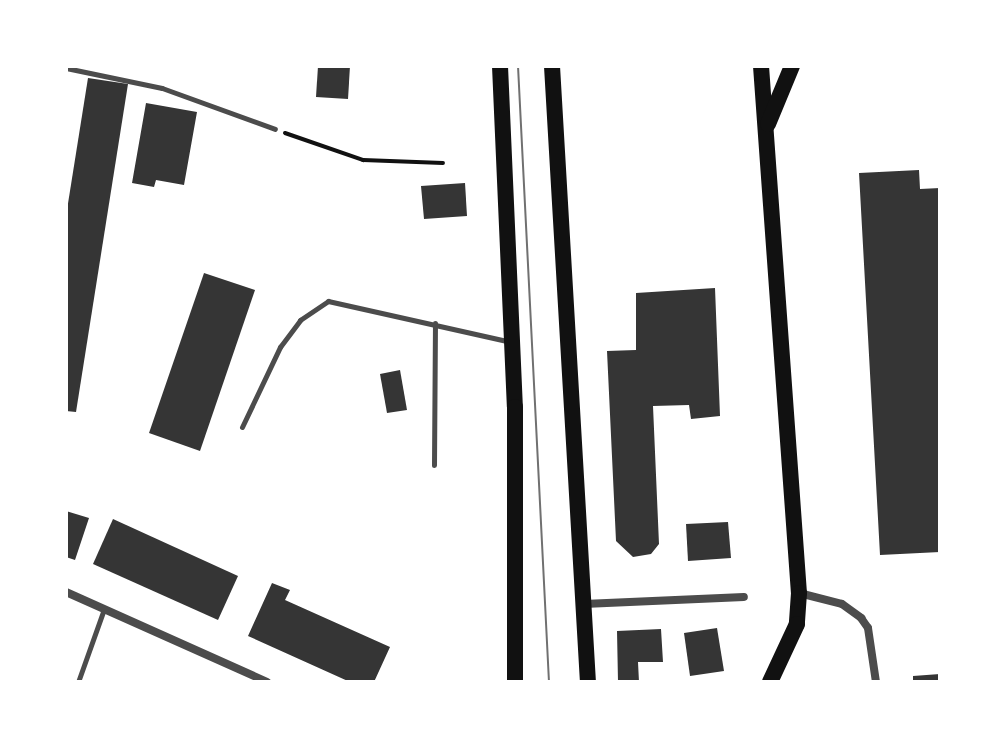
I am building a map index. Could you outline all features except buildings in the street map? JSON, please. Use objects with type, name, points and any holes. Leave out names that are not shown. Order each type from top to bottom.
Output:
[{"type":"main road","points":[[500,66],[512,343],[515,682]]},
{"type":"main road","points":[[552,66],[588,682]]},
{"type":"main road","points":[[761,66],[799,593],[797,624],[770,682]]},
{"type":"main road","points":[[766,129],[792,66]]},
{"type":"street","points":[[66,592],[267,682]]},
{"type":"street","points":[[799,593],[842,604],[861,618],[868,628],[876,682]]},
{"type":"street","points":[[583,604],[744,597]]},
{"type":"lane","points":[[66,68],[162,88],[275,129]]},
{"type":"lane","points":[[242,427],[280,347],[300,320],[328,301],[512,343]]},
{"type":"lane","points":[[434,465],[435,323]]},
{"type":"lane","points":[[78,682],[104,609]]},
{"type":"path","points":[[275,129],[363,160],[443,163]]},
{"type":"tram line","points":[[518,66],[549,682]]}]
